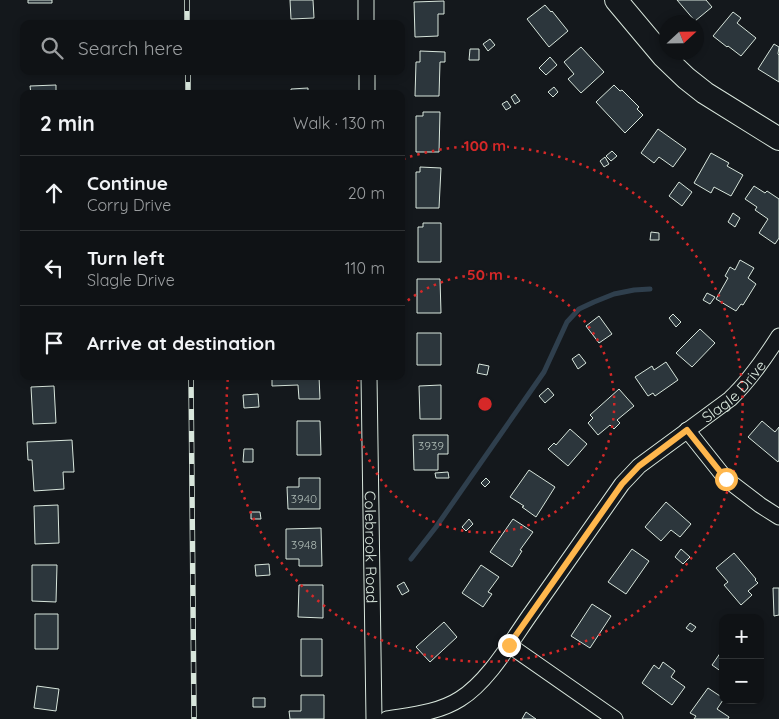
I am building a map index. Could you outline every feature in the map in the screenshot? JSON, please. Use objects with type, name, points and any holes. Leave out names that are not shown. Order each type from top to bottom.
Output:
[{"type":"street","points":[[366,0],[366,20]]},
{"type":"street","points":[[616,0],[663,56],[686,78],[705,93],[779,139]]},
{"type":"street","points":[[367,75],[367,90]]},
{"type":"street","name":"Slagle Drive","points":[[386,719],[432,711],[447,706],[478,685],[509,645],[622,484],[639,466],[730,399],[763,361],[779,336]]},
{"type":"street","name":"Colebrook Road","points":[[369,380],[374,719]]},
{"type":"street","points":[[687,430],[726,479],[779,517]]},
{"type":"street","points":[[509,645],[615,719]]},
{"type":"building","points":[[28,0],[52,0],[52,3],[28,3]]},
{"type":"building","points":[[290,0],[313,0],[314,18],[291,19]]},
{"type":"building","points":[[677,0],[706,0],[712,7],[702,15],[690,15]]},
{"type":"building","points":[[444,1],[444,14],[438,14],[438,36],[415,37],[414,2]]},
{"type":"building","points":[[545,5],[568,31],[549,47],[527,19]]},
{"type":"building","points":[[733,12],[741,18],[737,23],[756,38],[741,56],[713,36]]},
{"type":"building","points":[[490,39],[495,45],[488,51],[483,44]]},
{"type":"building","points":[[774,44],[779,47],[779,82],[758,69]]},
{"type":"building","points":[[581,47],[604,72],[581,93],[568,79],[574,74],[564,62]]},
{"type":"building","points":[[470,49],[479,49],[479,60],[469,60]]},
{"type":"building","points":[[420,51],[445,52],[445,62],[440,62],[439,96],[415,96],[416,62],[420,62]]},
{"type":"building","points":[[550,57],[557,65],[546,75],[539,68]]},
{"type":"building","points":[[56,85],[56,90],[30,90],[30,86]]},
{"type":"building","points":[[614,85],[620,91],[622,90],[639,107],[637,109],[643,115],[625,133],[596,102]]},
{"type":"building","points":[[554,87],[558,92],[553,97],[548,92]]},
{"type":"building","points":[[308,88],[308,90],[291,90]]},
{"type":"building","points":[[515,94],[520,101],[515,104],[511,97]]},
{"type":"building","points":[[507,101],[511,107],[506,110],[502,104]]},
{"type":"building","points":[[423,112],[440,112],[439,152],[416,152],[416,116],[423,116]]},
{"type":"building","points":[[658,129],[686,149],[673,167],[659,157],[654,163],[641,153]]},
{"type":"building","points":[[612,151],[617,156],[611,161],[606,156]]},
{"type":"building","points":[[711,153],[729,163],[727,166],[743,175],[731,196],[714,187],[711,193],[694,183]]},
{"type":"building","points":[[605,157],[609,164],[604,167],[600,161]]},
{"type":"building","points":[[420,167],[441,168],[439,208],[416,208],[416,172],[420,172]]},
{"type":"building","points":[[679,182],[692,192],[682,206],[669,196]]},
{"type":"building","points":[[754,186],[765,193],[767,191],[779,199],[779,238],[775,244],[759,233],[768,219],[755,210],[757,207],[745,199]]},
{"type":"building","points":[[733,213],[740,218],[735,227],[728,222]]},
{"type":"building","points":[[423,223],[441,223],[441,262],[418,262],[418,227],[423,227]]},
{"type":"building","points":[[651,232],[659,233],[659,240],[650,240]]},
{"type":"building","points":[[740,260],[754,268],[748,278],[756,284],[743,305],[741,304],[736,311],[716,299],[728,278],[725,276],[730,267],[735,270]]},
{"type":"building","points":[[417,279],[440,279],[441,313],[417,313]]},
{"type":"building","points":[[707,293],[715,297],[710,304],[703,300]]},
{"type":"building","points":[[673,314],[681,322],[676,327],[669,318]]},
{"type":"building","points":[[599,316],[612,334],[599,343],[586,326]]},
{"type":"building","points":[[700,329],[715,343],[692,367],[676,353]]},
{"type":"building","points":[[417,333],[441,333],[441,365],[417,365]]},
{"type":"building","points":[[579,354],[586,363],[578,369],[572,359]]},
{"type":"building","points":[[666,362],[678,380],[655,396],[653,393],[648,396],[635,377],[652,366],[654,370]]},
{"type":"building","points":[[479,364],[489,366],[487,375],[477,373]]},
{"type":"building","points":[[272,380],[319,380],[320,399],[299,399],[298,385],[272,386]]},
{"type":"building","points":[[441,385],[441,419],[420,419],[419,386]]},
{"type":"building","points":[[54,386],[56,423],[33,424],[31,387]]},
{"type":"building","points":[[548,388],[554,395],[545,403],[539,396]]},
{"type":"building","points":[[619,389],[634,406],[617,420],[620,423],[614,429],[610,425],[598,435],[588,423],[593,418],[590,415]]},
{"type":"building","points":[[258,394],[259,407],[244,408],[243,395]]},
{"type":"building","points":[[481,399],[491,399],[492,408],[482,409]]},
{"type":"building","points":[[297,421],[320,421],[321,455],[297,455]]},
{"type":"building","points":[[762,421],[775,432],[779,427],[778,462],[748,437]]},
{"type":"building","points":[[570,429],[587,444],[568,466],[548,449],[554,443],[556,445]]},
{"type":"building","points":[[413,435],[448,435],[448,454],[438,454],[438,470],[414,470]]},
{"type":"building","points":[[72,440],[74,472],[63,472],[64,489],[34,491],[32,460],[28,460],[27,442]]},
{"type":"building","points":[[244,449],[253,449],[253,462],[243,462]]},
{"type":"building","points":[[529,470],[555,487],[536,517],[510,497]]},
{"type":"building","points":[[448,472],[449,478],[436,478],[435,473]]},
{"type":"building","points":[[299,478],[320,478],[320,509],[288,509],[287,487],[299,487]]},
{"type":"building","points":[[486,478],[490,482],[485,487],[481,483]]},
{"type":"building","points":[[666,502],[691,524],[680,537],[671,530],[661,541],[645,527]]},
{"type":"building","points":[[58,505],[59,543],[35,544],[34,506]]},
{"type":"building","points":[[251,512],[260,512],[261,519],[251,519]]},
{"type":"building","points":[[469,519],[473,524],[466,531],[462,527]]},
{"type":"building","points":[[513,519],[533,532],[520,550],[522,551],[512,567],[490,552]]},
{"type":"building","points":[[321,528],[322,566],[299,566],[299,559],[286,559],[286,529]]},
{"type":"building","points":[[632,549],[649,561],[626,594],[608,582]]},
{"type":"building","points":[[681,549],[690,557],[683,564],[675,557]]},
{"type":"building","points":[[734,553],[758,583],[748,591],[752,595],[741,605],[724,585],[728,582],[716,568]]},
{"type":"building","points":[[269,564],[270,575],[256,576],[255,565]]},
{"type":"building","points":[[32,565],[57,565],[56,602],[32,601]]},
{"type":"building","points":[[481,565],[499,577],[488,592],[492,594],[483,607],[462,593]]},
{"type":"building","points":[[404,582],[409,591],[402,595],[397,586]]},
{"type":"building","points":[[299,585],[323,585],[323,618],[298,617]]},
{"type":"building","points":[[773,588],[779,588],[779,615],[774,616]]},
{"type":"building","points":[[592,604],[611,616],[590,648],[571,636]]},
{"type":"building","points":[[35,614],[58,614],[58,649],[35,649]]},
{"type":"building","points":[[444,622],[457,637],[430,662],[416,647]]},
{"type":"building","points":[[690,623],[696,627],[692,632],[686,628]]},
{"type":"building","points":[[301,639],[322,639],[322,676],[301,676]]},
{"type":"building","points":[[719,655],[719,670],[712,665]]},
{"type":"building","points":[[663,662],[675,671],[671,677],[685,687],[672,705],[642,683],[654,665],[659,669]]},
{"type":"building","points":[[37,686],[59,689],[56,711],[34,708]]},
{"type":"building","points":[[708,688],[719,695],[720,704],[717,709],[729,717],[728,719],[694,719],[696,716],[690,713]]},
{"type":"building","points":[[301,695],[324,695],[324,719],[290,719],[289,711],[301,711]]},
{"type":"building","points":[[253,698],[265,698],[265,707],[253,707]]},
{"type":"building","points":[[526,712],[536,719],[522,719]]},
{"type":"waterway","points":[[411,559],[436,527],[544,372],[567,322],[579,309],[614,294],[650,289]]},
{"type":"railway","points":[[187,0],[187,20]]},
{"type":"railway","points":[[188,75],[188,90]]},
{"type":"railway","points":[[191,380],[194,719]]},
{"type":"route","points":[[509,645],[622,484],[639,466],[687,430],[726,479]]}]
